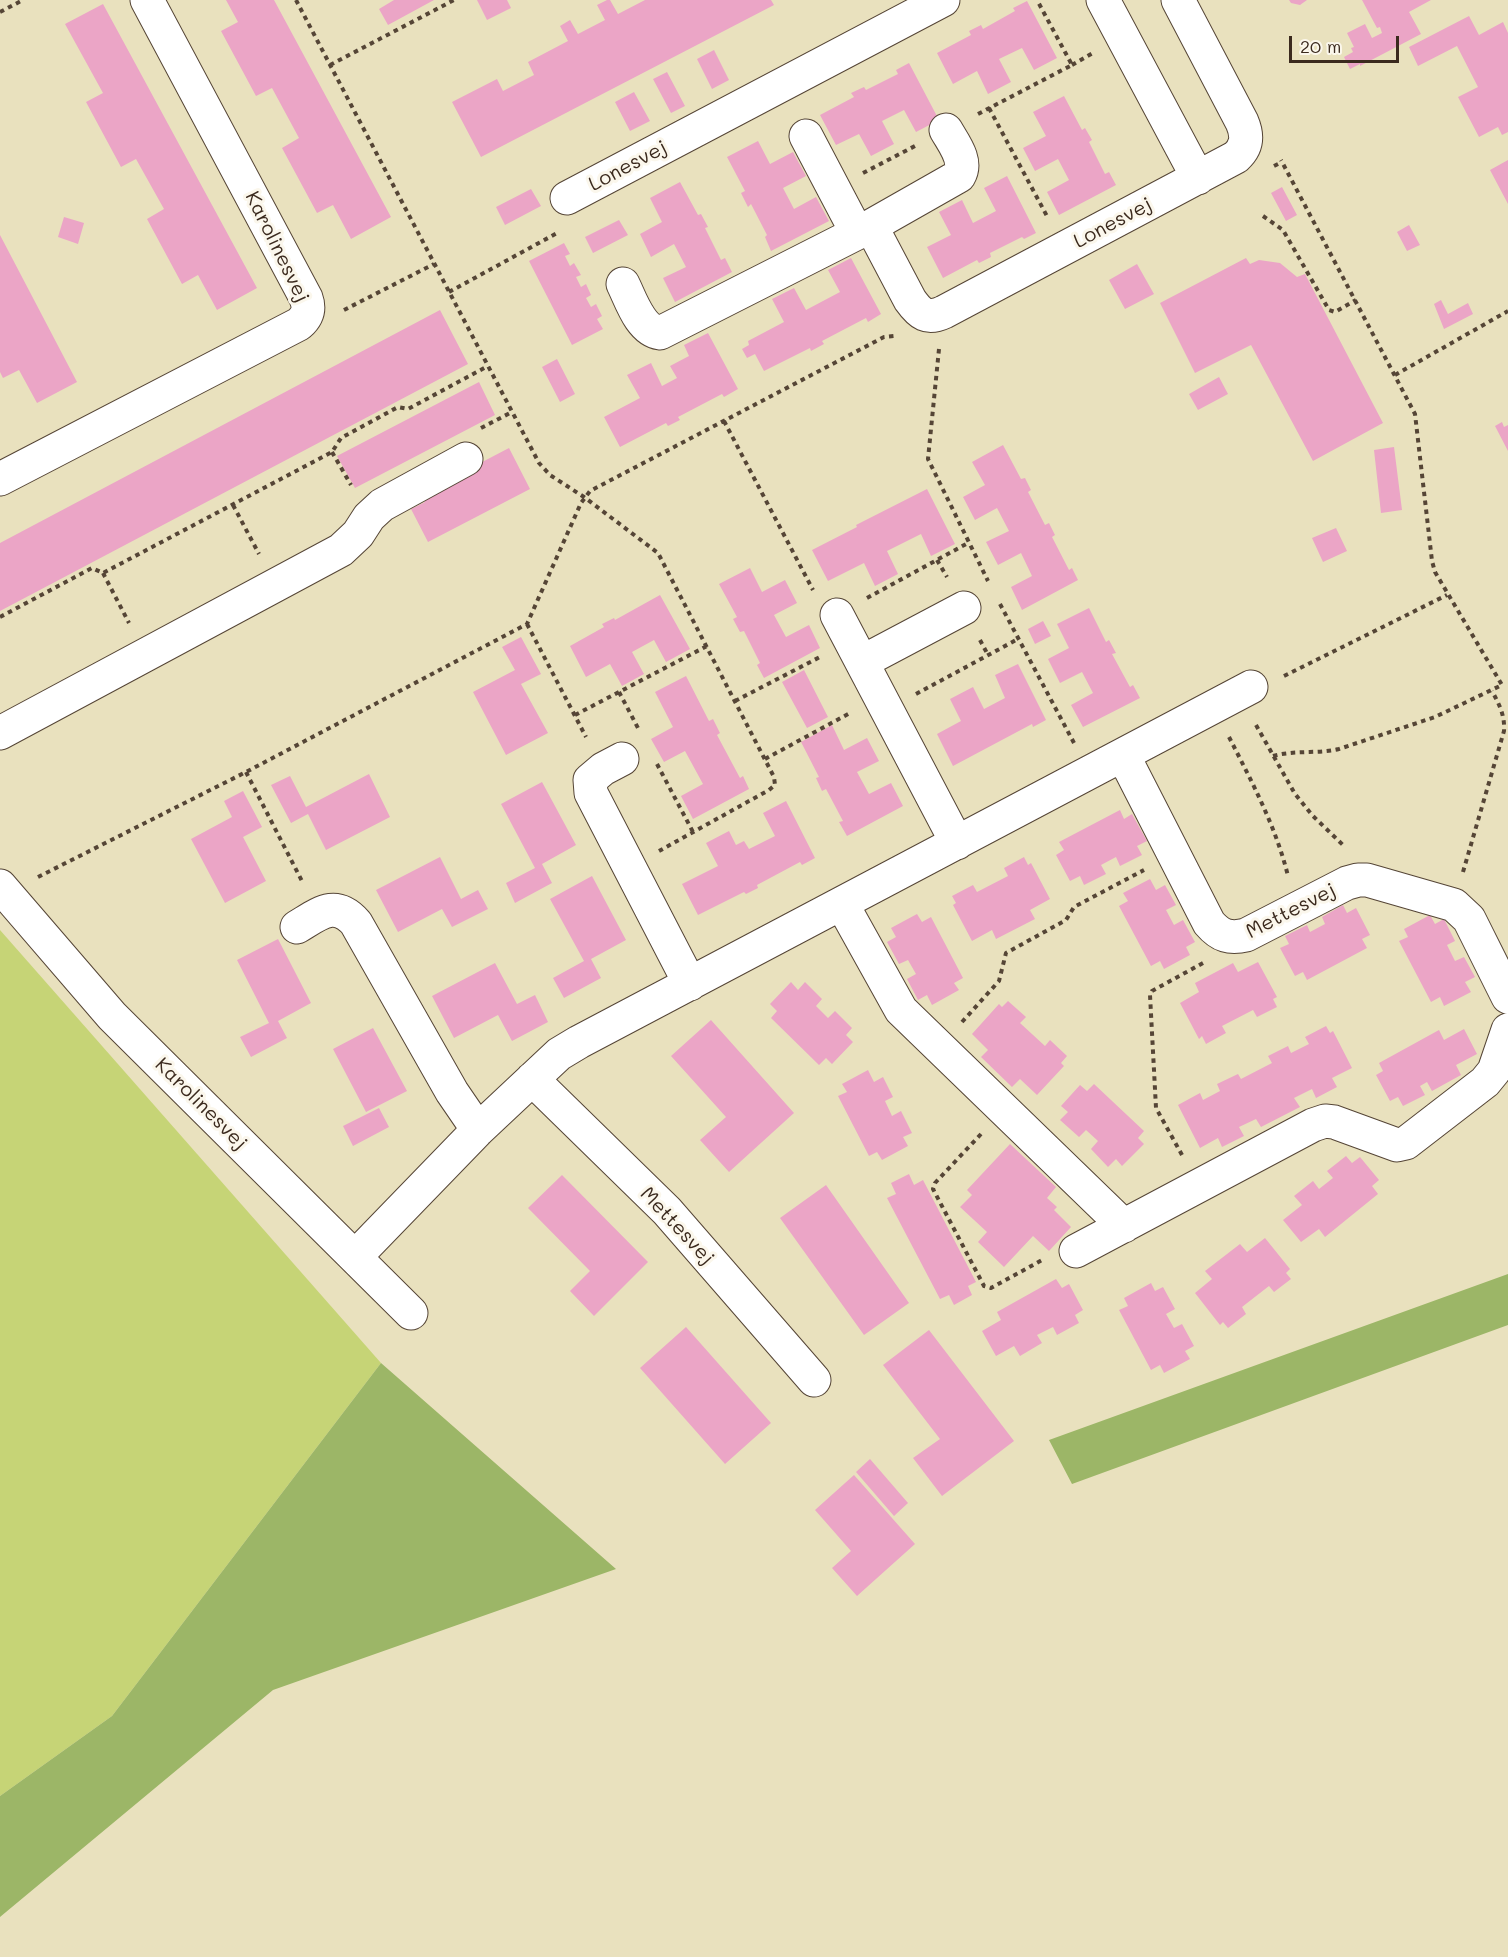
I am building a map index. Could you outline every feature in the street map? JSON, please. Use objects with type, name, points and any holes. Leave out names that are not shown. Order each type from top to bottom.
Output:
[{"type":"street","name":"Karolinesvej","points":[[0,479],[299,324],[305,319],[309,306],[147,0]]},
{"type":"street","name":"Lonesvej","points":[[567,198],[943,0]]},
{"type":"street","points":[[1103,0],[1198,178]]},
{"type":"street","points":[[1178,0],[1242,122],[1246,131],[1246,142]]},
{"type":"street","points":[[623,284],[644,324],[654,332],[660,333],[864,229],[959,176],[962,171],[961,158],[946,130]]},
{"type":"street","points":[[806,136],[910,300],[917,310],[926,316]]},
{"type":"street","name":"Lonesvej","points":[[926,316],[936,316],[1198,178],[1236,157],[1243,151],[1246,142]]},
{"type":"street","points":[[0,734],[341,550],[382,505],[466,459]]},
{"type":"street","points":[[957,843],[850,639],[964,608]]},
{"type":"street","points":[[355,1257],[478,1130],[558,1054],[1234,696]]},
{"type":"street","name":"Mettesvej","points":[[1124,755],[1209,923],[1216,932],[1226,937],[1237,938],[1246,935],[1347,883],[1358,880],[1367,880],[1454,905]]},
{"type":"street","points":[[612,764],[590,780],[591,794],[690,984]]},
{"type":"street","name":"Karolinesvej","points":[[3,890],[112,1016],[411,1313]]},
{"type":"street","points":[[842,904],[901,1010],[1124,1226]]},
{"type":"street","points":[[1454,905],[1469,919],[1508,997]]},
{"type":"street","points":[[308,920],[329,910],[338,910],[348,914],[356,922],[452,1092],[478,1130]]},
{"type":"street","points":[[1076,1251],[1313,1125],[1325,1121],[1334,1122],[1397,1145],[1406,1143],[1485,1082],[1494,1071],[1508,1030]]},
{"type":"street","name":"Mettesvej","points":[[532,1079],[667,1211],[814,1380]]},
{"type":"path","points":[[0,12],[23,0]]},
{"type":"path","points":[[296,0],[539,463],[550,475],[584,497],[658,553],[774,777],[775,785],[769,790],[629,867]]},
{"type":"path","points":[[330,65],[454,0]]},
{"type":"path","points":[[989,108],[1064,248]]},
{"type":"path","points":[[1246,142],[1266,147],[1274,152],[1282,162],[1415,414],[1432,561],[1448,595],[1502,685],[1435,717],[1339,749],[1325,752],[1290,752],[1273,756]]},
{"type":"path","points":[[1265,171],[1282,162]]},
{"type":"path","points":[[449,292],[574,224],[577,216],[567,198]]},
{"type":"path","points":[[1263,216],[1283,230],[1329,310],[1335,312],[1356,300]]},
{"type":"path","points":[[307,312],[329,317],[434,264]]},
{"type":"path","points":[[1395,375],[1508,311]]},
{"type":"path","points":[[926,316],[937,338],[939,349],[928,459],[990,585]]},
{"type":"path","points":[[3,890],[246,772],[527,624],[584,497],[590,491],[884,337],[896,336]]},
{"type":"path","points":[[103,573],[332,452],[341,438],[398,407],[408,409],[488,366]]},
{"type":"path","points":[[724,421],[825,613],[850,639]]},
{"type":"path","points":[[233,505],[275,585]]},
{"type":"path","points":[[735,701],[850,639],[968,543]]},
{"type":"path","points":[[0,617],[92,568],[103,573],[146,655]]},
{"type":"path","points":[[1234,696],[1268,684],[1448,595]]},
{"type":"path","points":[[996,596],[1090,773]]},
{"type":"path","points":[[527,624],[575,716],[612,764]]},
{"type":"path","points":[[765,759],[1018,639]]},
{"type":"path","points":[[575,716],[707,646]]},
{"type":"path","points":[[1454,905],[1504,731],[1501,709],[1492,691]]},
{"type":"path","points":[[1234,696],[1295,794],[1347,849],[1358,880]]},
{"type":"path","points":[[1234,696],[1251,779],[1277,838],[1288,877],[1302,906]]},
{"type":"path","points":[[246,772],[308,920]]},
{"type":"path","points":[[939,1047],[999,981],[1006,953],[1066,920],[1074,907],[1174,855]]},
{"type":"path","points":[[1198,1186],[1156,1108],[1150,995],[1152,991],[1217,955],[1226,937]]},
{"type":"path","points":[[1004,1110],[935,1183],[933,1189],[984,1286],[988,1288],[1066,1246],[1076,1251]]},
{"type":"green space","points":[[0,930],[381,1363],[112,1716],[0,1796]]},
{"type":"green space","points":[[1508,1274],[1508,1325],[1072,1484],[1049,1440]]},
{"type":"green space","points":[[381,1363],[616,1569],[273,1690],[0,1917],[0,1796],[112,1716]]},
{"type":"building","points":[[226,0],[274,0],[391,217],[351,239],[333,205],[317,213],[282,148],[299,138],[272,88],[256,96],[221,31],[238,22]]},
{"type":"building","points":[[394,0],[434,0],[388,25],[379,9]]},
{"type":"building","points":[[477,0],[507,0],[511,8],[487,20]]},
{"type":"building","points":[[610,0],[618,14],[645,0],[771,0],[774,5],[481,157],[452,102],[497,79],[503,91],[534,75],[528,62],[568,41],[560,26],[570,20],[578,34],[605,20],[597,5]]},
{"type":"building","points":[[1289,0],[1307,0],[1300,5],[1291,3]]},
{"type":"building","points":[[1362,0],[1431,0],[1409,12],[1421,34],[1350,69],[1344,57],[1353,52],[1351,48],[1354,47],[1347,33],[1365,24],[1372,38],[1382,33]]},
{"type":"building","points":[[1027,1],[1057,58],[1034,70],[1022,48],[999,59],[1011,82],[988,94],[977,71],[953,84],[937,53],[971,35],[969,31],[981,25],[983,29],[1015,11],[1013,8]]},
{"type":"building","points":[[103,4],[257,288],[217,310],[198,275],[182,284],[147,219],[164,209],[136,159],[121,167],[86,102],[103,93],[65,24]]},
{"type":"building","points":[[1469,16],[1479,35],[1503,22],[1508,33],[1508,132],[1502,135],[1498,127],[1479,137],[1458,97],[1478,87],[1457,46],[1418,66],[1409,47]]},
{"type":"building","points":[[714,50],[729,80],[712,89],[697,59]]},
{"type":"building","points":[[909,63],[939,120],[916,132],[904,110],[882,121],[894,144],[871,156],[859,134],[836,145],[820,115],[854,97],[851,93],[864,87],[866,90],[898,74],[896,70]]},
{"type":"building","points":[[667,72],[685,106],[671,113],[653,79]]},
{"type":"building","points":[[634,92],[650,121],[630,131],[615,102]]},
{"type":"building","points":[[1064,96],[1082,130],[1085,128],[1092,140],[1089,142],[1105,174],[1109,172],[1116,185],[1059,215],[1047,192],[1069,180],[1058,159],[1035,171],[1023,148],[1046,136],[1033,112]]},
{"type":"building","points":[[758,141],[770,164],[793,152],[806,176],[783,188],[794,209],[816,197],[829,221],[771,251],[765,237],[767,235],[751,204],[748,207],[741,193],[745,191],[727,157]]},
{"type":"building","points":[[1508,160],[1508,204],[1490,170]]},
{"type":"building","points":[[1007,176],[1036,233],[1024,239],[1022,237],[990,253],[991,257],[979,263],[977,260],[943,278],[927,247],[951,235],[939,212],[962,200],[973,223],[996,211],[984,188]]},
{"type":"building","points":[[680,182],[698,215],[701,214],[708,227],[705,228],[721,260],[725,258],[732,272],[675,302],[663,278],[686,267],[674,244],[651,257],[640,234],[662,222],[650,198]]},
{"type":"building","points":[[1282,187],[1297,215],[1286,221],[1271,193]]},
{"type":"building","points":[[531,189],[541,206],[505,225],[496,207]]},
{"type":"building","points":[[64,217],[84,223],[78,244],[58,237]]},
{"type":"building","points":[[619,220],[628,235],[593,253],[585,237]]},
{"type":"building","points":[[1409,225],[1420,245],[1407,251],[1397,232]]},
{"type":"building","points":[[0,235],[77,382],[37,403],[19,370],[3,378],[0,372]]},
{"type":"building","points":[[564,243],[570,254],[565,256],[570,266],[574,263],[581,275],[576,277],[581,287],[586,284],[591,295],[586,298],[591,307],[596,304],[602,316],[597,319],[603,329],[572,345],[529,261]]},
{"type":"building","points":[[851,258],[881,314],[868,322],[866,318],[822,341],[824,344],[811,351],[810,348],[764,371],[755,354],[747,358],[742,349],[749,345],[748,341],[784,322],[772,299],[794,288],[806,310],[840,292],[828,270]]},
{"type":"building","points":[[1246,258],[1250,264],[1259,260],[1280,263],[1297,277],[1305,274],[1383,423],[1313,461],[1251,345],[1195,373],[1160,303]]},
{"type":"building","points":[[1137,264],[1154,294],[1125,309],[1109,280]]},
{"type":"building","points":[[1441,300],[1448,314],[1468,303],[1473,314],[1444,329],[1434,304]]},
{"type":"building","points":[[440,310],[468,364],[0,611],[0,543]]},
{"type":"building","points":[[708,333],[738,389],[724,397],[722,394],[678,417],[680,420],[668,426],[666,423],[620,447],[604,417],[640,398],[627,375],[651,363],[662,386],[677,378],[670,366],[689,356],[684,345]]},
{"type":"building","points":[[557,359],[575,394],[560,402],[542,367]]},
{"type":"building","points":[[1219,377],[1228,394],[1198,410],[1189,394]]},
{"type":"building","points":[[479,382],[495,415],[355,488],[337,456]]},
{"type":"building","points":[[1502,422],[1504,427],[1508,425],[1508,451],[1495,426]]},
{"type":"building","points":[[1003,445],[1021,479],[1025,478],[1031,490],[1028,492],[1045,525],[1049,523],[1055,535],[1052,537],[1069,570],[1072,568],[1078,580],[1022,610],[1011,587],[1032,576],[1021,553],[998,565],[986,542],[1009,531],[997,508],[975,520],[963,497],[985,485],[972,462]]},
{"type":"building","points":[[1394,447],[1402,510],[1381,513],[1374,450]]},
{"type":"building","points":[[509,448],[530,489],[428,542],[411,509],[425,502],[421,494]]},
{"type":"building","points":[[927,489],[955,544],[931,556],[921,534],[887,551],[898,574],[875,586],[864,563],[828,581],[812,550]]},
{"type":"building","points":[[1336,528],[1347,551],[1323,562],[1312,538]]},
{"type":"building","points":[[750,568],[762,592],[785,580],[797,603],[774,615],[786,637],[809,625],[820,648],[764,678],[757,665],[760,663],[744,631],[740,632],[733,619],[737,617],[719,584]]},
{"type":"building","points":[[660,595],[690,649],[666,662],[654,640],[632,652],[644,674],[622,686],[610,664],[586,677],[570,646],[604,627],[602,624],[614,618],[615,620]]},
{"type":"building","points":[[1089,608],[1106,642],[1109,640],[1116,653],[1112,654],[1130,687],[1133,685],[1140,698],[1083,727],[1071,705],[1093,693],[1082,672],[1060,683],[1048,659],[1069,648],[1057,624]]},
{"type":"building","points":[[1043,621],[1051,636],[1035,644],[1028,629]]},
{"type":"building","points":[[521,637],[541,674],[521,684],[548,733],[506,755],[473,692],[515,670],[502,647]]},
{"type":"building","points":[[1018,664],[1046,720],[1033,727],[1032,724],[953,766],[937,734],[961,721],[950,699],[973,687],[984,709],[1005,698],[995,675]]},
{"type":"building","points":[[804,670],[828,717],[807,728],[782,682]]},
{"type":"building","points":[[686,676],[709,721],[713,719],[720,733],[717,735],[740,778],[743,776],[749,789],[693,819],[681,796],[703,784],[685,751],[664,762],[651,739],[673,727],[655,692]]},
{"type":"building","points":[[832,725],[844,750],[867,738],[879,761],[857,772],[869,794],[891,783],[903,806],[847,836],[839,822],[843,821],[826,789],[822,791],[816,778],[819,777],[801,742]]},
{"type":"building","points":[[369,774],[390,817],[326,850],[308,814],[291,823],[271,785],[290,776],[306,807]]},
{"type":"building","points":[[542,782],[576,845],[542,864],[552,883],[515,903],[506,883],[535,868],[501,804]]},
{"type":"building","points":[[243,791],[262,827],[243,837],[266,881],[225,903],[191,839],[232,817],[224,801]]},
{"type":"building","points":[[786,801],[815,858],[802,865],[800,862],[757,885],[758,888],[746,894],[744,892],[698,915],[682,884],[718,866],[706,843],[729,831],[736,845],[744,841],[749,849],[775,836],[763,813]]},
{"type":"building","points":[[1120,810],[1124,819],[1132,814],[1147,841],[1137,846],[1142,855],[1120,866],[1116,857],[1101,865],[1106,874],[1084,885],[1080,876],[1070,881],[1056,855],[1064,850],[1059,842]]},
{"type":"building","points":[[440,857],[461,899],[478,890],[488,909],[452,927],[442,909],[398,932],[376,890]]},
{"type":"building","points":[[1024,857],[1028,865],[1031,863],[1050,899],[1030,910],[1035,919],[996,939],[992,930],[972,941],[953,905],[956,903],[952,896],[973,885],[977,892],[1008,876],[1004,868]]},
{"type":"building","points":[[592,876],[626,940],[591,959],[601,978],[564,998],[553,978],[584,961],[550,899]]},
{"type":"building","points":[[1150,879],[1156,890],[1165,885],[1176,905],[1166,910],[1174,925],[1183,920],[1195,942],[1186,947],[1190,955],[1164,969],[1160,961],[1151,966],[1119,906],[1128,901],[1123,893]]},
{"type":"building","points":[[1343,905],[1347,913],[1356,908],[1370,935],[1362,939],[1367,948],[1307,980],[1303,972],[1295,976],[1280,948],[1289,944],[1285,936],[1307,925],[1310,932],[1325,924],[1322,917]]},
{"type":"building","points":[[917,914],[922,922],[931,917],[963,978],[954,983],[959,990],[932,1005],[927,995],[918,1000],[907,979],[916,974],[908,960],[899,964],[887,942],[896,937],[891,928]]},
{"type":"building","points":[[1430,915],[1435,924],[1444,919],[1455,941],[1447,945],[1455,961],[1464,957],[1475,977],[1465,982],[1471,992],[1444,1006],[1440,997],[1431,1002],[1399,941],[1408,937],[1404,929]]},
{"type":"building","points":[[278,939],[311,1003],[278,1021],[287,1038],[251,1057],[240,1037],[269,1023],[237,960]]},
{"type":"building","points":[[1258,962],[1277,997],[1273,999],[1277,1007],[1257,1017],[1253,1010],[1222,1026],[1226,1033],[1206,1044],[1202,1036],[1199,1039],[1180,1003],[1199,992],[1195,983],[1233,963],[1238,972]]},
{"type":"building","points":[[495,963],[517,1004],[535,995],[548,1022],[512,1041],[498,1015],[454,1038],[432,996]]},
{"type":"building","points":[[791,982],[798,990],[805,982],[822,999],[816,1006],[828,1018],[835,1011],[852,1028],[846,1035],[853,1042],[832,1064],[826,1058],[819,1065],[771,1018],[777,1011],[770,1004]]},
{"type":"building","points":[[1008,1001],[1026,1017],[1020,1023],[1045,1046],[1050,1040],[1067,1056],[1061,1063],[1064,1066],[1037,1095],[1020,1079],[1012,1087],[981,1057],[988,1050],[972,1034],[999,1004],[1002,1007]]},
{"type":"building","points":[[711,1020],[794,1113],[729,1172],[700,1140],[726,1117],[671,1056]]},
{"type":"building","points":[[1326,1026],[1330,1033],[1333,1031],[1352,1068],[1332,1078],[1337,1087],[1316,1098],[1312,1089],[1294,1098],[1300,1107],[1261,1127],[1256,1119],[1239,1127],[1244,1136],[1222,1147],[1218,1138],[1200,1148],[1178,1105],[1200,1093],[1203,1100],[1220,1091],[1217,1084],[1238,1074],[1241,1079],[1272,1063],[1268,1056],[1288,1046],[1291,1053],[1309,1044],[1305,1037]]},
{"type":"building","points":[[373,1028],[407,1091],[366,1112],[333,1049]]},
{"type":"building","points":[[1464,1029],[1477,1054],[1456,1065],[1461,1075],[1432,1091],[1427,1082],[1420,1086],[1425,1095],[1403,1106],[1398,1097],[1390,1101],[1376,1075],[1383,1071],[1379,1063],[1439,1030],[1444,1040]]},
{"type":"building","points":[[868,1070],[874,1082],[883,1077],[893,1097],[885,1101],[892,1116],[901,1111],[912,1133],[903,1137],[908,1146],[882,1160],[877,1152],[869,1156],[838,1096],[847,1092],[842,1084]]},
{"type":"building","points":[[1094,1084],[1144,1131],[1138,1138],[1144,1144],[1122,1166],[1116,1159],[1108,1167],[1091,1149],[1098,1141],[1086,1130],[1079,1137],[1060,1120],[1068,1112],[1061,1106],[1080,1085],[1087,1091]]},
{"type":"building","points":[[379,1108],[389,1127],[353,1146],[343,1126]]},
{"type":"building","points":[[1010,1144],[1056,1187],[1047,1198],[1057,1207],[1054,1210],[1071,1227],[1049,1251],[1033,1236],[1004,1267],[978,1242],[987,1232],[960,1207],[972,1195],[967,1190]]},
{"type":"building","points":[[1346,1156],[1352,1163],[1360,1157],[1379,1180],[1372,1186],[1378,1194],[1325,1237],[1319,1229],[1301,1242],[1283,1220],[1302,1205],[1294,1196],[1313,1181],[1319,1189],[1333,1178],[1327,1171]]},
{"type":"building","points":[[909,1174],[914,1185],[923,1180],[976,1282],[968,1286],[972,1295],[954,1305],[949,1295],[940,1299],[887,1198],[896,1194],[891,1183]]},
{"type":"building","points":[[562,1175],[648,1262],[594,1316],[570,1291],[590,1271],[528,1208]]},
{"type":"building","points":[[826,1185],[909,1303],[864,1335],[780,1218]]},
{"type":"building","points":[[1265,1238],[1290,1269],[1286,1273],[1291,1279],[1274,1292],[1269,1286],[1242,1307],[1246,1314],[1228,1328],[1223,1322],[1220,1325],[1195,1293],[1212,1279],[1205,1271],[1240,1244],[1247,1252]]},
{"type":"building","points":[[1056,1279],[1062,1288],[1069,1284],[1083,1310],[1075,1315],[1079,1323],[1057,1335],[1053,1327],[1037,1335],[1042,1343],[1020,1356],[1014,1346],[996,1356],[982,1331],[1001,1320],[997,1312]]},
{"type":"building","points":[[1151,1283],[1155,1291],[1163,1287],[1175,1309],[1166,1314],[1174,1328],[1182,1324],[1194,1346],[1185,1351],[1190,1359],[1164,1373],[1160,1365],[1151,1370],[1119,1310],[1128,1306],[1124,1298]]},
{"type":"building","points":[[686,1327],[771,1423],[725,1464],[640,1368]]},
{"type":"building","points":[[929,1330],[1014,1441],[942,1496],[913,1458],[940,1439],[883,1365]]},
{"type":"building","points":[[870,1459],[908,1503],[894,1516],[856,1472]]},
{"type":"building","points":[[854,1475],[915,1544],[857,1596],[832,1568],[851,1551],[815,1510]]}]
